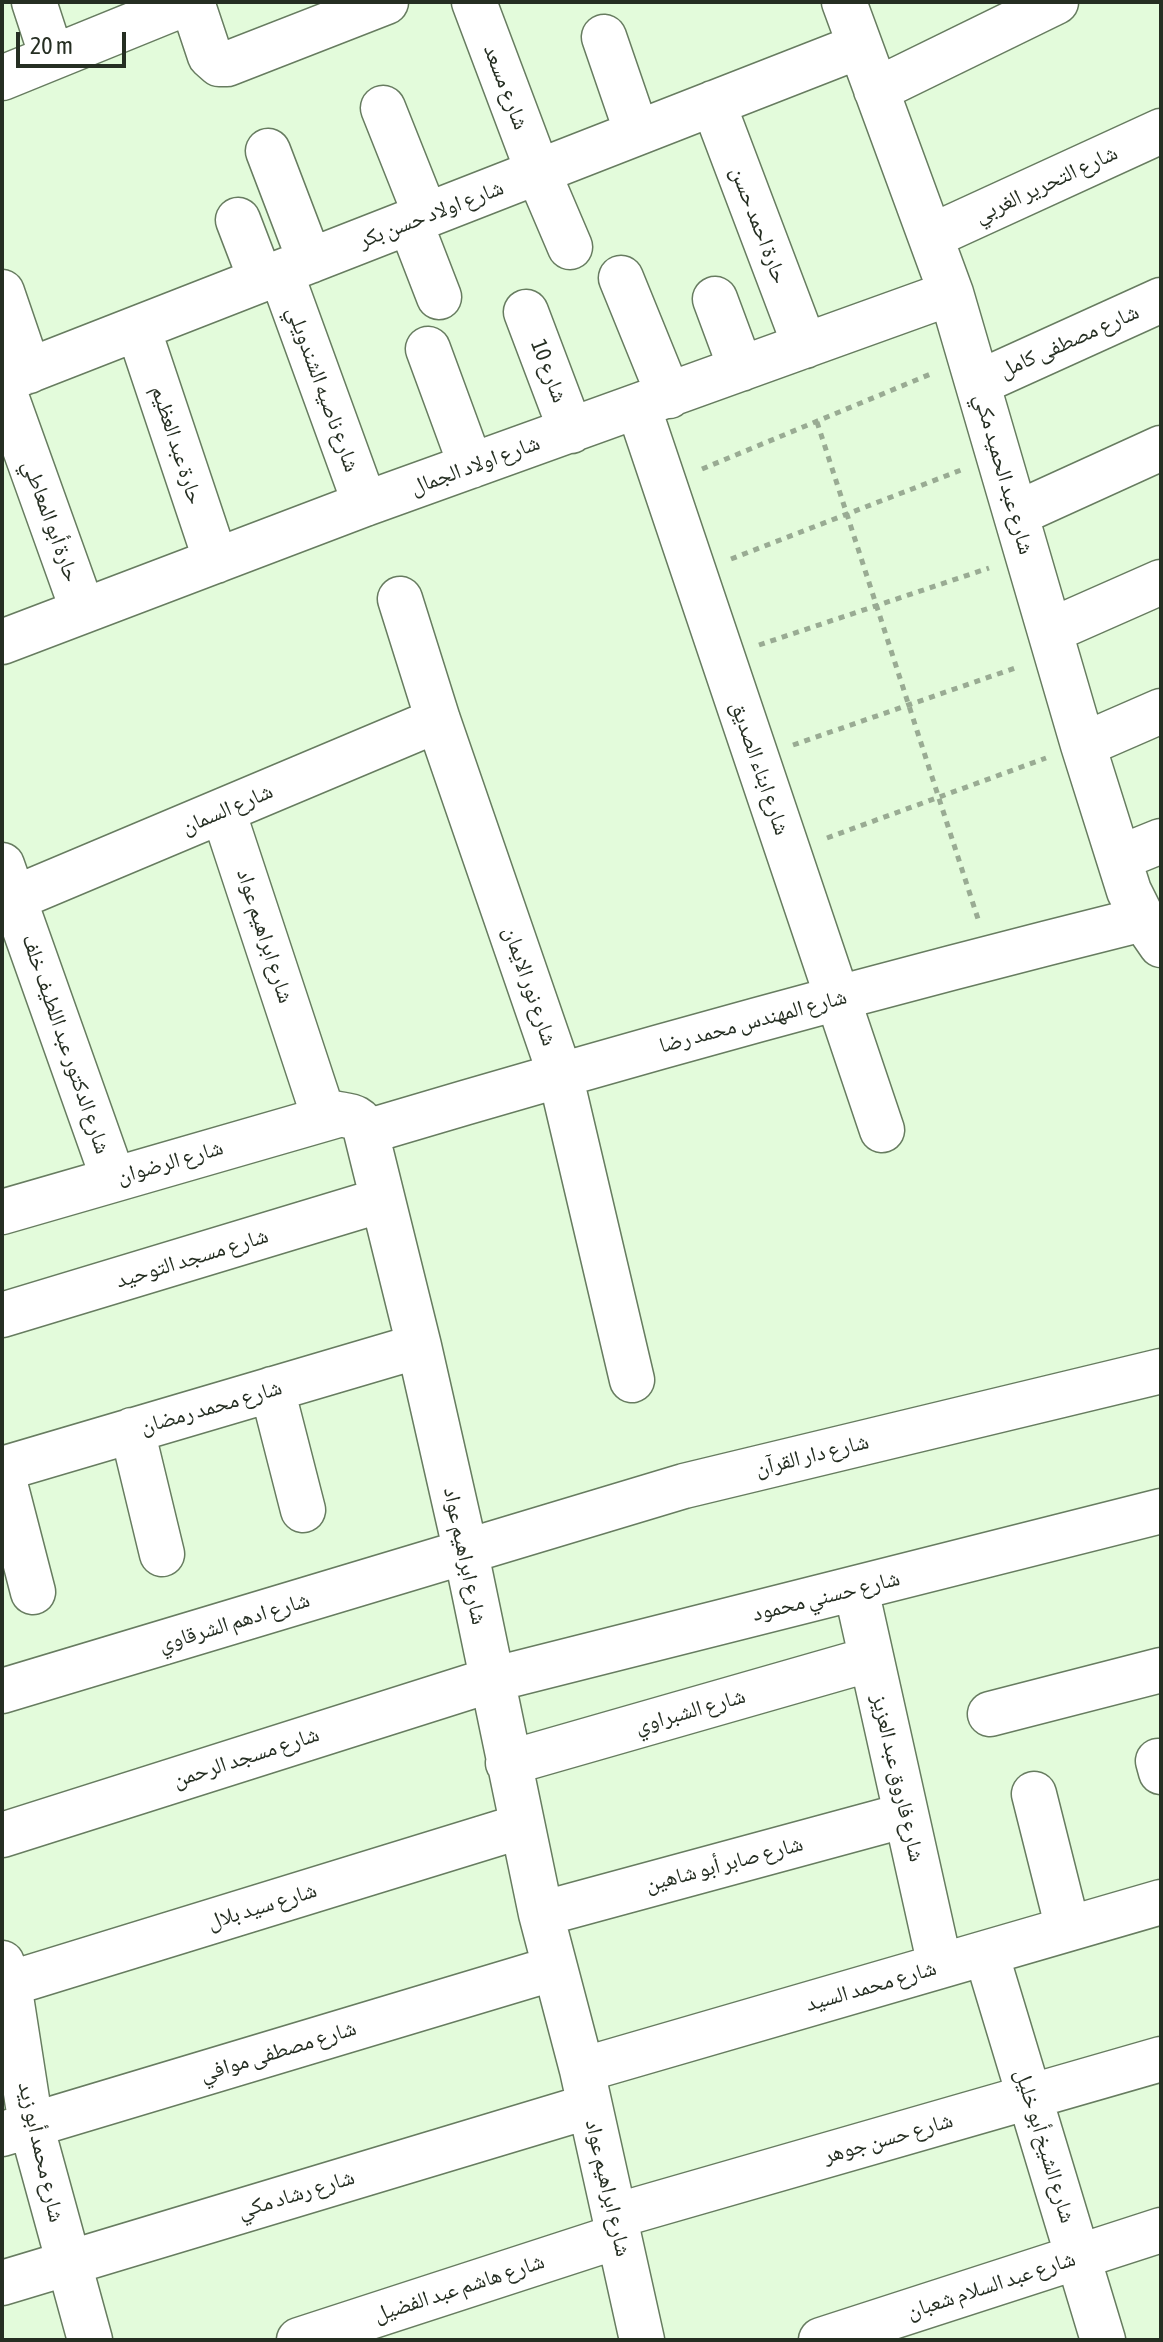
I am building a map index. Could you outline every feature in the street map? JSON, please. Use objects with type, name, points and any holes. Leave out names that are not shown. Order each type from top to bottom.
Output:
[{"type":"street","points":[[34,2],[52,57]]},
{"type":"street","points":[[2,78],[190,2],[214,62],[227,64],[383,3]]},
{"type":"street","name":"شارع مسعد","points":[[474,2],[538,172],[570,247]]},
{"type":"street","points":[[876,90],[1056,2]]},
{"type":"street","name":"شارع عبد الحميد مكي","points":[[846,3],[951,293],[1083,745],[1129,891],[1152,932]]},
{"type":"street","points":[[604,37],[637,133]]},
{"type":"street","name":"شارع اولاد حسن بكر","points":[[11,379],[860,46]]},
{"type":"street","name":"حارة احمد حسن","points":[[713,103],[805,346]]},
{"type":"street","points":[[383,108],[439,297]]},
{"type":"street","name":"شارع التحرير الغربي","points":[[932,236],[1161,131]]},
{"type":"street","points":[[268,151],[284,271]]},
{"type":"street","points":[[238,220],[284,271]]},
{"type":"street","name":"شارع ناصيه الشندويلي","points":[[284,271],[365,504]]},
{"type":"street","name":"شارع ابناء الصديق","points":[[621,278],[653,401],[664,484],[882,1130]]},
{"type":"street","name":"حارة أبو المعاطي","points":[[2,292],[11,379],[83,611]]},
{"type":"street","name":"شارع اولاد الجمال","points":[[2,642],[365,504],[951,293]]},
{"type":"street","points":[[715,299],[741,369]]},
{"type":"street","name":"شارع مصطفى كامل","points":[[974,370],[1161,300]]},
{"type":"street","name":"شارع 10","points":[[526,312],[571,431]]},
{"type":"street","name":"حارة عبد العظيم","points":[[138,328],[216,561]]},
{"type":"street","points":[[428,349],[471,466]]},
{"type":"street","points":[[1022,534],[1161,448]]},
{"type":"street","points":[[1053,642],[1161,582]]},
{"type":"street","name":"شارع نور الايمان","points":[[400,599],[438,720],[560,1074],[632,1380]]},
{"type":"street","points":[[1083,745],[1161,711]]},
{"type":"street","name":"شارع السمان","points":[[8,882],[223,811],[438,720]]},
{"type":"street","name":"شارع ابراهيم عواد","points":[[223,811],[320,1105],[330,1114],[352,1123],[382,1200],[466,1553],[541,1914],[586,2088],[642,2340]]},
{"type":"street","points":[[1119,858],[1161,841]]},
{"type":"street","name":"شارع الدكتور عبد اللطيف خلف","points":[[8,882],[113,1178]]},
{"type":"street","name":"شارع المهندس محمد رضا","points":[[352,1123],[560,1074],[991,957],[1152,932]]},
{"type":"street","name":"شارع الرضوان","points":[[2,1212],[113,1178],[352,1123]]},
{"type":"street","name":"شارع مسجد التوحيد","points":[[2,1315],[382,1200]]},
{"type":"street","name":"شارع محمد رمضان","points":[[2,1470],[419,1346]]},
{"type":"street","name":"شارع دار القرآن","points":[[466,1553],[684,1486],[1161,1371]]},
{"type":"street","points":[[272,1389],[303,1510]]},
{"type":"street","points":[[132,1430],[162,1554]]},
{"type":"street","points":[[2,1470],[33,1592]]},
{"type":"street","name":"شارع حسني محمود","points":[[491,1680],[1161,1511]]},
{"type":"street","name":"شارع ادهم الشرقاوي","points":[[2,1691],[466,1553]]},
{"type":"street","name":"شارع فاروق عبد العزيز","points":[[856,1589],[940,1966]]},
{"type":"street","name":"شارع الشبراوي","points":[[508,1763],[871,1659]]},
{"type":"street","points":[[990,1714],[1161,1670]]},
{"type":"street","name":"شارع مسجد الرحمن","points":[[2,1835],[491,1680]]},
{"type":"street","points":[[1034,1794],[1068,1929]]},
{"type":"street","name":"شارع صابر أبو شاهين","points":[[541,1914],[906,1815]]},
{"type":"street","name":"شارع سيد بلال","points":[[4,1977],[522,1826]]},
{"type":"street","name":"شارع محمد السيد","points":[[586,2088],[940,1966],[1161,1902]]},
{"type":"street","name":"شارع الشيخ أبو خليل","points":[[986,1953],[1103,2340]]},
{"type":"street","name":"شارع مصطفى موافي","points":[[16,2130],[555,1968]]},
{"type":"street","name":"شارع محمد أبو زيد","points":[[4,1977],[16,2130],[68,2263],[90,2340]]},
{"type":"street","name":"شارع حسن جوهر","points":[[617,2226],[1161,2059]]},
{"type":"street","name":"شارع رشاد مكي","points":[[2,2283],[586,2088]]},
{"type":"street","name":"شارع هاشم عبد الفضيل","points":[[299,2340],[617,2226]]},
{"type":"street","name":"شارع عبد السلام شعبان","points":[[821,2340],[1161,2230]]},
{"type":"path","points":[[664,484],[817,422],[974,370]]},
{"type":"path","points":[[817,422],[991,957]]},
{"type":"path","points":[[694,573],[999,456]]},
{"type":"path","points":[[722,658],[877,606],[1022,534]]},
{"type":"path","points":[[756,758],[909,705],[1053,642]]},
{"type":"path","points":[[788,852],[1083,745]]}]
